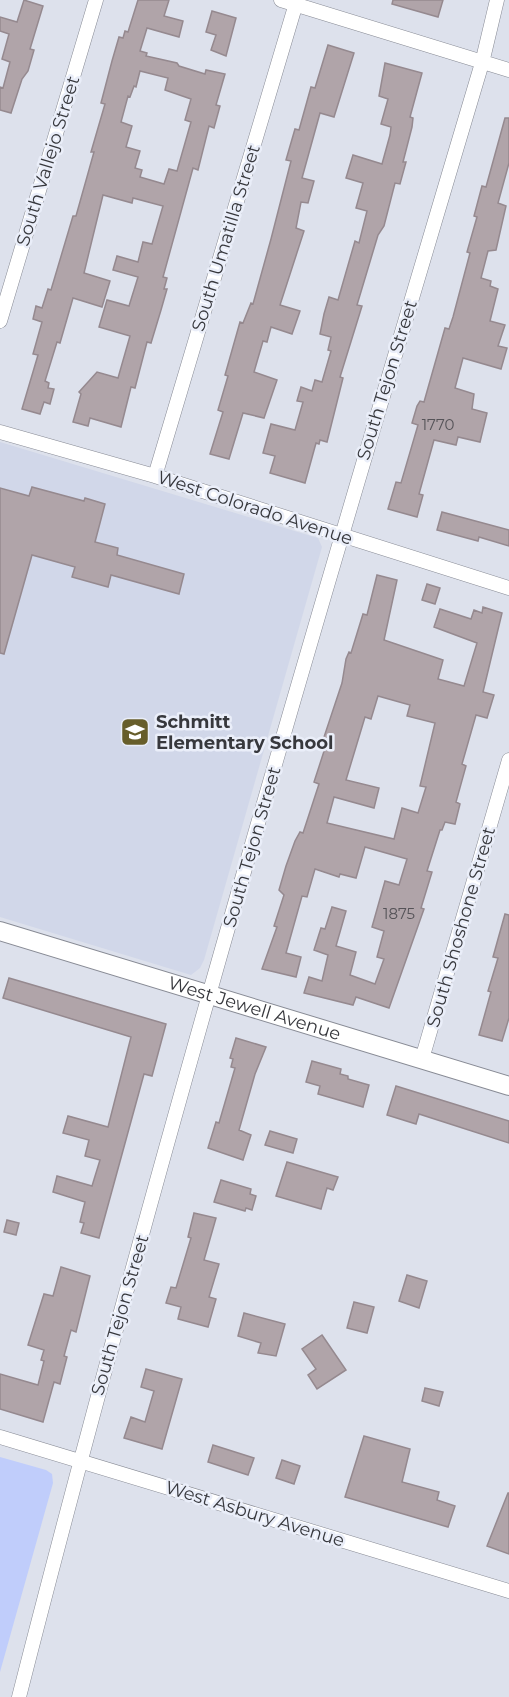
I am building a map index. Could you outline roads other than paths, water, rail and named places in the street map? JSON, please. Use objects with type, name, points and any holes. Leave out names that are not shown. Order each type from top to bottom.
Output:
[{"type":"street","name":"South Vallejo Street","points":[[0,321],[96,0]]},
{"type":"street","points":[[282,0],[297,2],[509,70]]},
{"type":"street","name":"South Tejon Street","points":[[19,1697],[80,1461],[210,995],[341,535],[482,63],[497,0]]},
{"type":"street","name":"South Umatilla Street","points":[[155,476],[297,2]]},
{"type":"street","name":"West Colorado Avenue","points":[[0,432],[155,476],[509,588]]},
{"type":"street","name":"South Shoshone Street","points":[[422,1059],[509,760]]},
{"type":"street","name":"West Jewell Avenue","points":[[0,931],[509,1086]]},
{"type":"street","name":"West Asbury Avenue","points":[[0,1437],[509,1591]]},
{"type":"place","name":"Schmitt Elementary School","points":[[135,732]]}]
